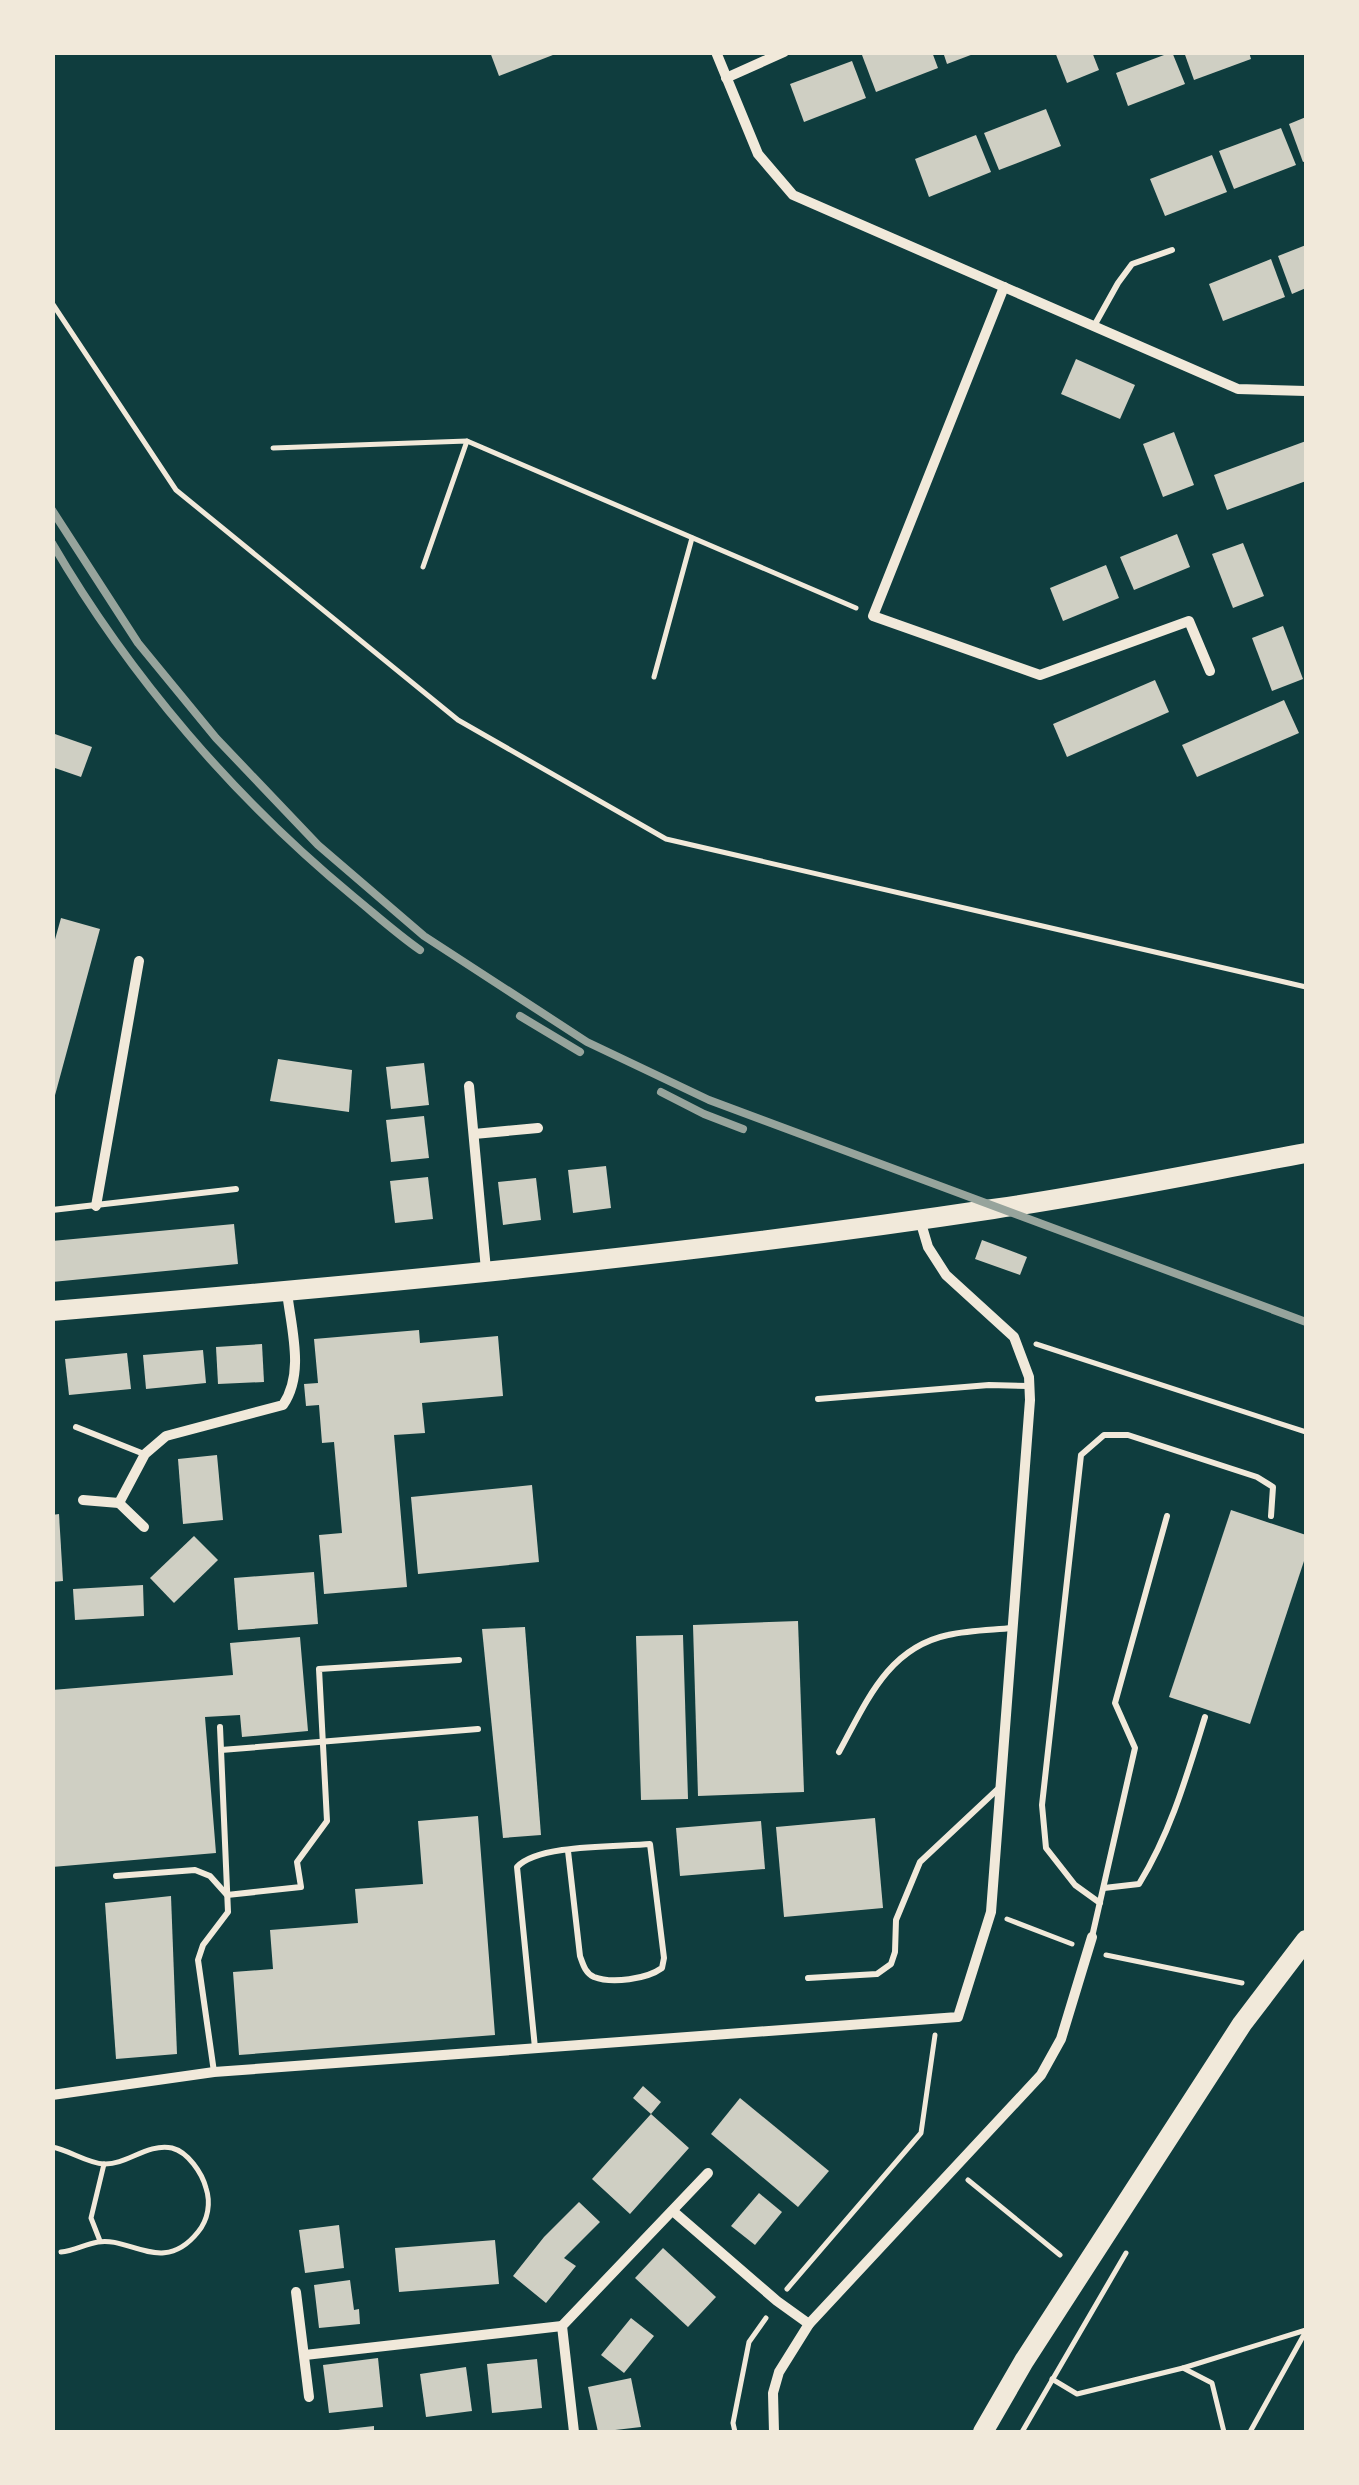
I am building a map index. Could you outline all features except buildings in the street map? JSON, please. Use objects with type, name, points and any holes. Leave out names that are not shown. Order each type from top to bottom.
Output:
[{"type":"main road","points":[[52,1311],[286,1292],[788,1238],[997,1209],[1306,1153]]},
{"type":"main road","points":[[983,2432],[1024,2361],[1242,2024],[1306,1940]]},
{"type":"street","points":[[716,52],[758,154],[793,195],[1238,389],[1306,391]]},
{"type":"street","points":[[726,78],[784,52]]},
{"type":"street","points":[[1004,287],[872,616],[1040,676],[1189,621],[1210,671]]},
{"type":"street","points":[[96,1206],[139,961]]},
{"type":"street","points":[[469,1086],[486,1270]]},
{"type":"street","points":[[474,1134],[538,1128]]},
{"type":"street","points":[[52,2095],[214,2072],[958,2018],[991,1912],[1029,1386],[1014,1337],[946,1275],[928,1248],[920,1220]]},
{"type":"street","points":[[119,1503],[146,1454],[166,1436],[283,1404],[292,1391],[295,1361],[286,1292]]},
{"type":"street","points":[[83,1500],[119,1503],[144,1528]]},
{"type":"street","points":[[774,2432],[773,2394],[779,2372],[810,2324],[1041,2075],[1061,2038],[1092,1937]]},
{"type":"street","points":[[304,2355],[562,2326],[708,2173]]},
{"type":"street","points":[[674,2212],[777,2301],[810,2324]]},
{"type":"street","points":[[296,2292],[309,2397]]},
{"type":"street","points":[[562,2326],[574,2432]]},
{"type":"lane","points":[[1094,326],[1132,264],[1172,250]]},
{"type":"lane","points":[[52,1210],[236,1189]]},
{"type":"lane","points":[[818,1399],[990,1385],[1029,1386]]},
{"type":"lane","points":[[76,1427],[146,1454]]},
{"type":"lane","points":[[1100,1903],[1076,1885],[1046,1848],[1042,1804],[1081,1455],[1104,1435],[1128,1435],[1257,1477],[1273,1487],[1271,1516]]},
{"type":"lane","points":[[1092,1937],[1134,1748],[1115,1703],[1166,1516]]},
{"type":"lane","points":[[840,1752],[884,1672],[926,1642],[948,1634],[1013,1628]]},
{"type":"lane","points":[[228,1895],[301,1887],[298,1862],[328,1821],[318,1669],[459,1660]]},
{"type":"lane","points":[[1104,1888],[1139,1884],[1159,1851],[1205,1717]]},
{"type":"lane","points":[[214,2072],[198,1960],[203,1945],[228,1912],[220,1727]]},
{"type":"lane","points":[[220,1750],[478,1729]]},
{"type":"lane","points":[[808,1978],[876,1974],[890,1964],[895,1952],[896,1920],[920,1862],[1001,1786]]},
{"type":"lane","points":[[535,2050],[517,1867],[525,1858],[536,1854],[568,1851],[650,1844],[664,1958],[662,1968],[634,1978],[595,1978],[585,1970],[568,1851]]},
{"type":"lane","points":[[116,1876],[195,1870],[210,1876],[228,1895]]},
{"type":"path","points":[[52,303],[176,490],[458,720],[666,839],[1306,986]]},
{"type":"path","points":[[273,448],[467,442],[872,616]]},
{"type":"path","points":[[424,567],[467,442]]},
{"type":"path","points":[[654,677],[692,538]]},
{"type":"path","points":[[1014,1337],[1306,1432]]},
{"type":"path","points":[[991,1912],[1088,1951],[1245,1984]]},
{"type":"path","points":[[735,2432],[732,2422],[749,2342],[777,2301],[921,2132],[936,2021]]},
{"type":"path","points":[[52,2146],[104,2164],[146,2150],[172,2148],[188,2158],[198,2171],[208,2202],[200,2230],[177,2248],[146,2253],[100,2241],[60,2252]]},
{"type":"path","points":[[100,2241],[92,2218],[104,2164]]},
{"type":"path","points":[[954,2169],[1060,2255]]},
{"type":"path","points":[[1022,2432],[1052,2379],[1077,2394],[1183,2368],[1306,2330]]},
{"type":"path","points":[[1250,2432],[1306,2330]]},
{"type":"path","points":[[1183,2368],[1212,2383],[1224,2432]]},
{"type":"railway","points":[[52,510],[138,643],[216,738],[318,845],[424,936],[587,1042],[709,1100],[1306,1322]]},
{"type":"railway","points":[[52,543],[115,641],[188,734],[310,859],[420,950]]},
{"type":"railway","points":[[520,1016],[580,1052]]},
{"type":"railway","points":[[661,1092],[743,1129]]}]
